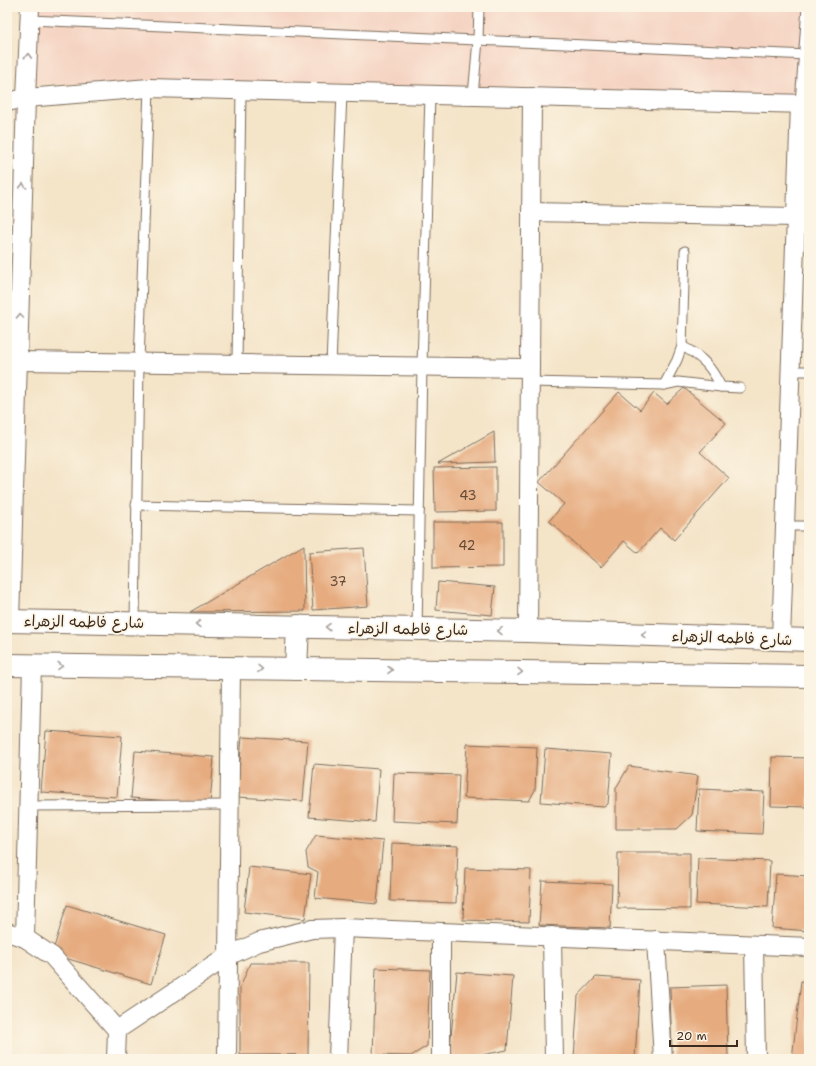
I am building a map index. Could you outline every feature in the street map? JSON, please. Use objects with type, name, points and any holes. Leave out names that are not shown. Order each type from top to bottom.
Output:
[{"type":"street","points":[[8,621],[30,14]]},
{"type":"street","points":[[7,102],[26,98],[149,88],[804,104],[802,217],[790,371],[781,639]]},
{"type":"street","points":[[528,631],[532,98]]},
{"type":"street","points":[[531,212],[802,217]]},
{"type":"street","points":[[18,361],[422,366],[530,375]]},
{"type":"street","name":"شارع فاطمه الزهراء","points":[[8,621],[135,622],[528,631],[809,640]]},
{"type":"street","points":[[296,669],[298,626]]},
{"type":"street","points":[[7,665],[809,676]]},
{"type":"street","points":[[25,938],[32,665]]},
{"type":"street","points":[[228,1059],[231,668]]},
{"type":"street","points":[[338,1059],[343,928]]},
{"type":"street","points":[[117,1030],[228,956],[259,942],[312,929],[343,928],[809,947]]},
{"type":"street","points":[[7,932],[25,938],[52,956],[117,1030],[116,1059]]},
{"type":"street","points":[[441,932],[441,1059]]},
{"type":"street","points":[[552,936],[554,1059]]},
{"type":"street","points":[[656,940],[663,1059]]},
{"type":"street","points":[[754,945],[756,1059]]},
{"type":"lane","points":[[473,96],[478,40],[479,7]]},
{"type":"lane","points":[[804,104],[807,7]]},
{"type":"lane","points":[[30,14],[478,40],[806,54]]},
{"type":"lane","points":[[135,622],[139,362],[149,88]]},
{"type":"lane","points":[[237,364],[240,90]]},
{"type":"lane","points":[[331,365],[342,93]]},
{"type":"lane","points":[[417,629],[422,366],[430,95]]},
{"type":"lane","points":[[664,385],[678,360],[682,346],[686,251]]},
{"type":"lane","points":[[682,346],[706,362],[715,374],[721,387]]},
{"type":"lane","points":[[790,371],[809,371]]},
{"type":"lane","points":[[530,375],[664,385],[678,382],[740,388]]},
{"type":"lane","points":[[136,505],[419,511]]},
{"type":"lane","points":[[785,526],[809,526]]},
{"type":"lane","points":[[28,806],[230,805]]},
{"type":"shaded area","points":[[32,7],[809,7],[809,101],[29,84]]},
{"type":"building","points":[[684,388],[726,423],[700,452],[729,478],[674,540],[660,528],[638,553],[624,541],[601,567],[549,521],[564,504],[539,482],[619,392],[640,410],[654,393],[667,404]]},
{"type":"building","points":[[494,432],[495,462],[438,464]]},
{"type":"building","points":[[496,467],[496,511],[435,512],[434,468]]},
{"type":"building","points":[[433,522],[503,522],[503,567],[433,568]]},
{"type":"building","points":[[304,545],[305,611],[190,612]]},
{"type":"building","points":[[364,548],[368,606],[313,610],[309,552]]},
{"type":"building","points":[[438,582],[495,587],[492,615],[436,610]]},
{"type":"building","points":[[46,731],[122,736],[117,797],[41,792]]},
{"type":"building","points":[[242,737],[308,741],[303,801],[237,797]]},
{"type":"building","points":[[467,744],[537,747],[535,790],[529,801],[464,798]]},
{"type":"building","points":[[545,749],[612,754],[608,804],[604,807],[541,802]]},
{"type":"building","points":[[135,751],[214,757],[210,804],[131,798]]},
{"type":"building","points":[[772,757],[809,758],[809,807],[771,806]]},
{"type":"building","points":[[314,764],[379,769],[375,822],[309,817]]},
{"type":"building","points":[[629,766],[698,776],[692,815],[677,829],[616,829],[616,788]]},
{"type":"building","points":[[394,773],[459,775],[457,824],[392,821]]},
{"type":"building","points":[[699,789],[764,792],[762,834],[697,831]]},
{"type":"building","points":[[316,835],[383,841],[377,904],[315,898],[318,872],[308,867],[306,852]]},
{"type":"building","points":[[392,843],[458,846],[456,903],[390,901]]},
{"type":"building","points":[[618,853],[690,853],[690,909],[617,908]]},
{"type":"building","points":[[698,858],[770,861],[768,907],[696,904]]},
{"type":"building","points":[[249,867],[311,874],[305,919],[244,912]]},
{"type":"building","points":[[465,868],[531,870],[529,922],[463,920]]},
{"type":"building","points":[[776,874],[809,876],[809,931],[772,928]]},
{"type":"building","points":[[542,881],[612,884],[610,928],[539,925]]},
{"type":"building","points":[[67,905],[166,935],[151,984],[52,954]]},
{"type":"building","points":[[250,963],[309,963],[308,1055],[312,1055],[313,1059],[266,1059],[265,1056],[296,1055],[240,1055],[240,988]]},
{"type":"building","points":[[376,968],[430,970],[427,1046],[411,1056],[373,1055]]},
{"type":"building","points":[[457,972],[513,976],[507,1050],[462,1059],[449,1059]]},
{"type":"building","points":[[596,977],[640,980],[635,1059],[574,1059],[578,996]]},
{"type":"building","points":[[801,981],[809,982],[809,1059],[792,1059]]},
{"type":"building","points":[[726,985],[728,1057],[672,1059],[670,987]]}]
